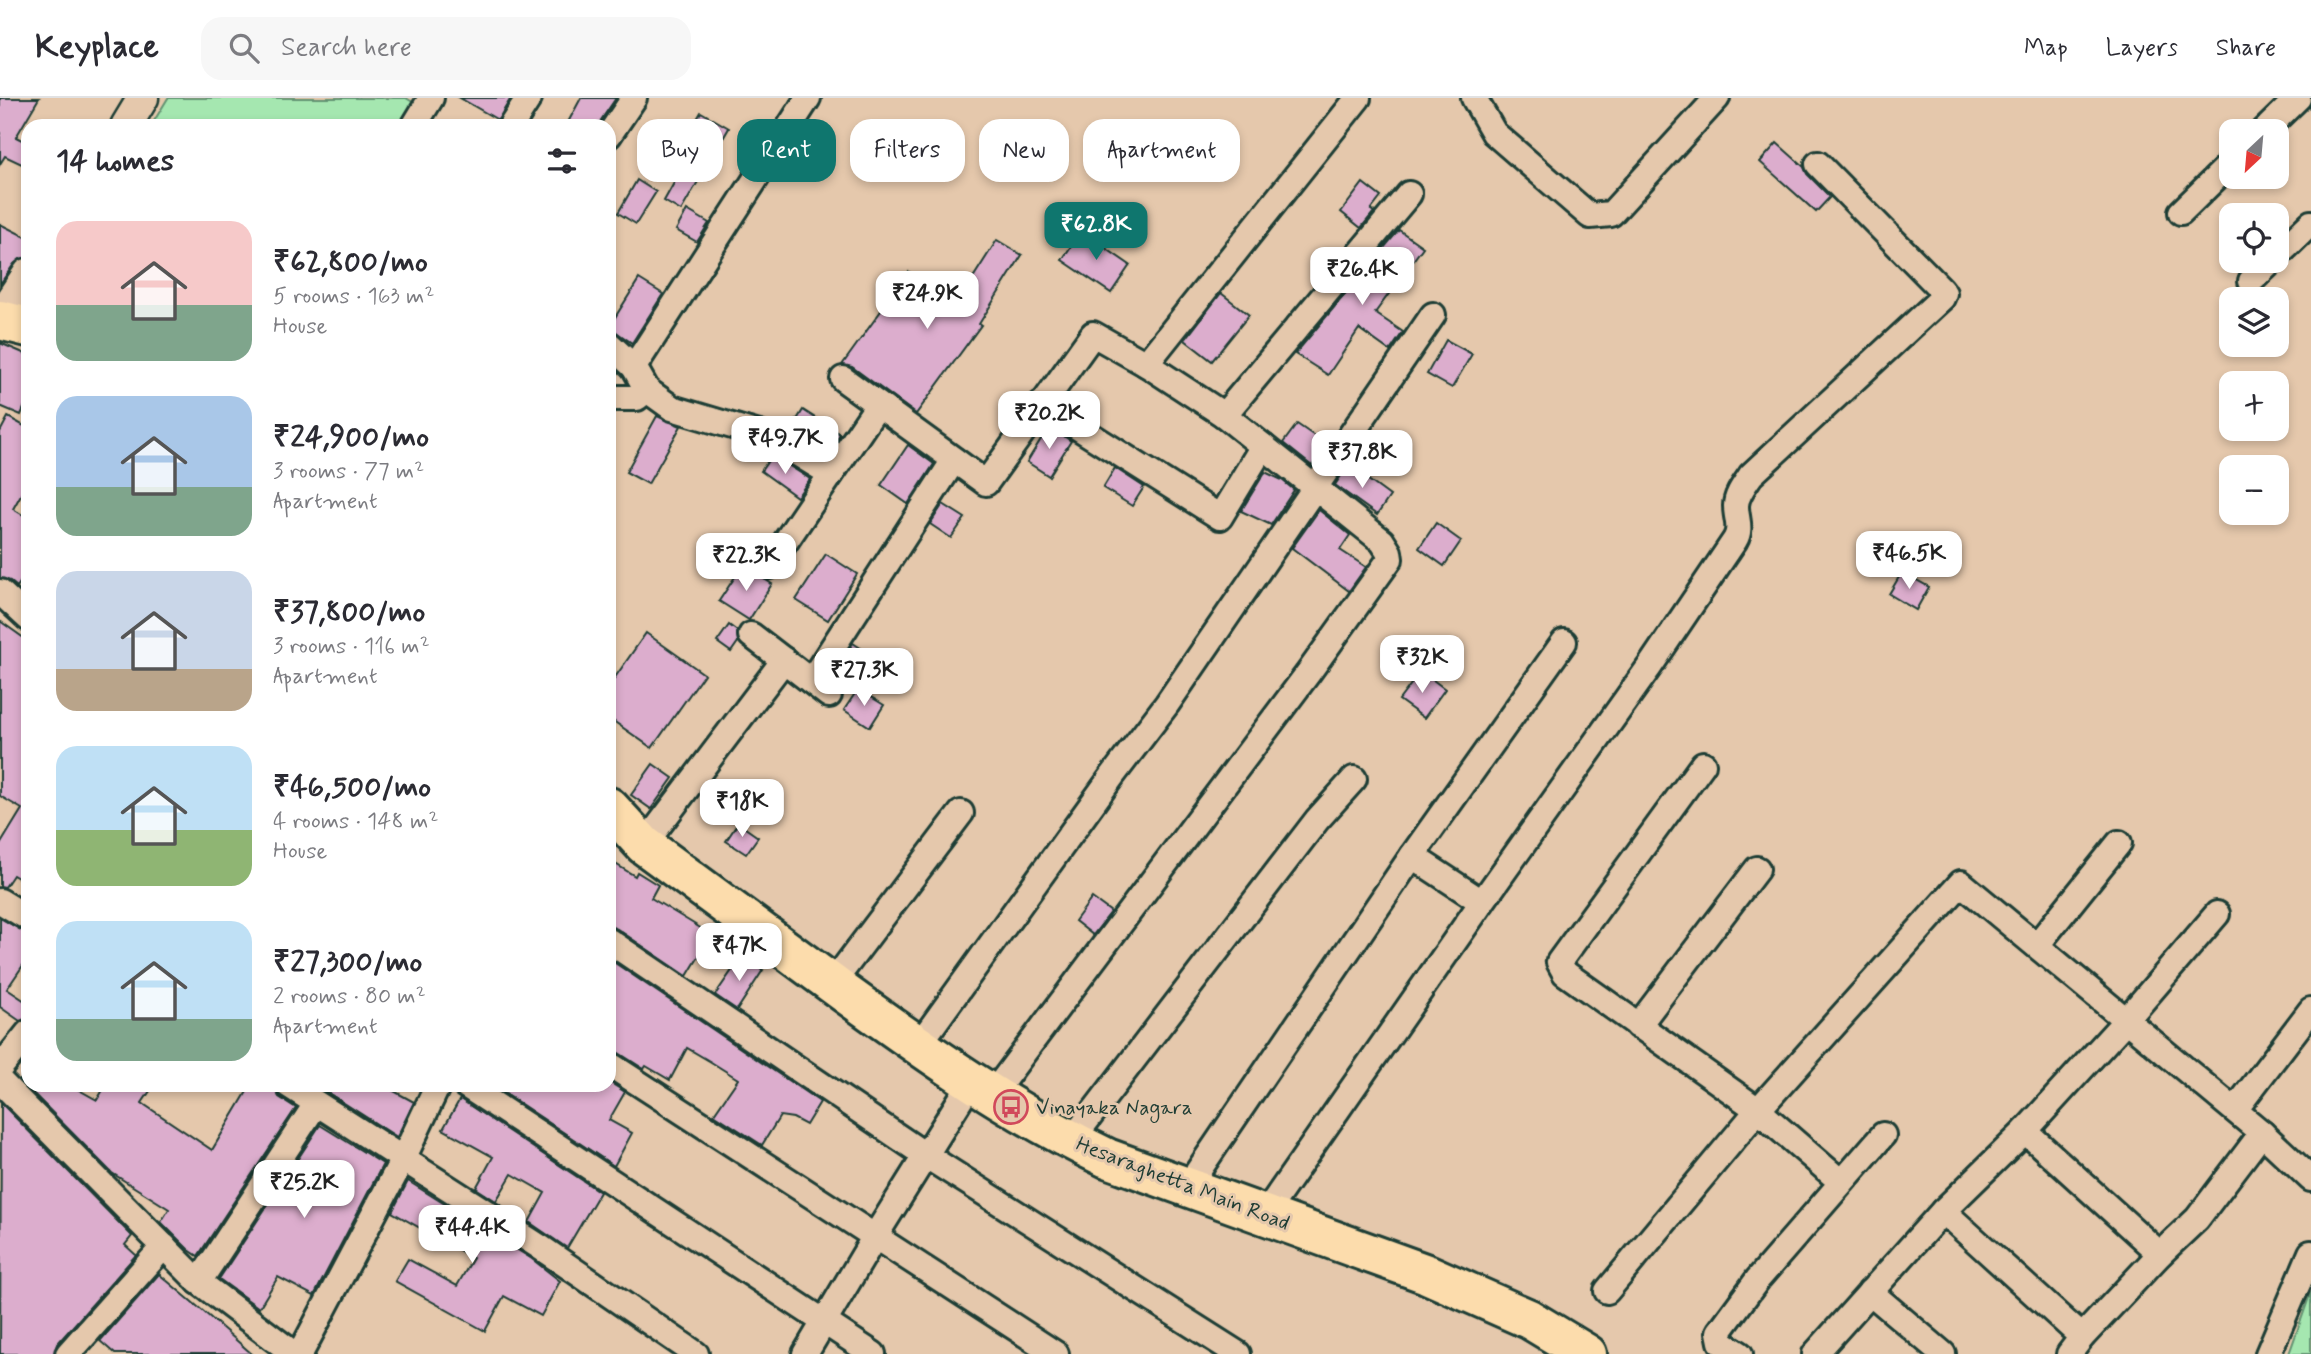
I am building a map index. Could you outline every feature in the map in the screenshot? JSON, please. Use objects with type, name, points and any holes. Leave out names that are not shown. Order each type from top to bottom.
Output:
[{"type":"main road","points":[[0,318],[21,325]]},
{"type":"main road","name":"Hesaraghetta Main Road","points":[[616,815],[644,845],[918,1046],[1071,1141],[1107,1158],[1427,1275],[1529,1319],[1573,1350]]},
{"type":"street","points":[[130,119],[144,98]]},
{"type":"street","points":[[418,119],[432,98]]},
{"type":"street","points":[[516,119],[529,98]]},
{"type":"street","points":[[616,125],[634,98]]},
{"type":"street","points":[[634,367],[808,98]]},
{"type":"street","points":[[1146,364],[1358,98]]},
{"type":"street","points":[[1474,98],[1494,133],[1590,216],[1611,214],[1717,98]]},
{"type":"street","points":[[2276,119],[2298,98]]},
{"type":"street","points":[[1265,1214],[1650,666],[1735,540],[1740,532],[1736,504],[1751,475],[1942,298],[1944,293],[1941,289],[1818,164]]},
{"type":"street","points":[[2182,212],[2219,175]]},
{"type":"street","points":[[1224,415],[1409,194]]},
{"type":"street","points":[[2289,244],[2311,223]]},
{"type":"street","points":[[2251,281],[2259,273]]},
{"type":"street","points":[[0,318],[21,285]]},
{"type":"street","points":[[918,1046],[1167,704],[1433,315]]},
{"type":"street","points":[[805,1354],[925,1155],[982,1088],[1286,704],[1390,559],[1382,541],[1224,415],[1146,364],[1093,334],[986,483],[843,379]]},
{"type":"street","points":[[616,350],[634,367],[647,390],[672,408],[772,438],[831,474]]},
{"type":"street","points":[[616,398],[637,398],[647,390]]},
{"type":"street","points":[[1041,404],[1220,517],[1263,446]]},
{"type":"street","points":[[769,566],[878,405]]},
{"type":"street","points":[[751,635],[820,688],[954,460]]},
{"type":"street","points":[[0,592],[21,612]]},
{"type":"street","points":[[1188,1186],[1412,856],[1564,642]]},
{"type":"street","points":[[644,845],[783,660]]},
{"type":"street","points":[[1703,764],[1559,962],[1564,974],[1758,1110],[1841,1182]]},
{"type":"street","points":[[1071,1141],[1317,820],[1353,779]]},
{"type":"street","points":[[832,984],[961,813]]},
{"type":"street","points":[[2037,945],[2119,843]]},
{"type":"street","points":[[1412,856],[1482,902]]},
{"type":"street","points":[[1638,1026],[1757,869]]},
{"type":"street","points":[[1607,1291],[1758,1110],[1961,883],[2235,1110],[2311,1179]]},
{"type":"street","points":[[0,901],[21,914]]},
{"type":"street","points":[[1815,1354],[1943,1210],[2025,1131],[2127,1019],[2217,914]]},
{"type":"street","points":[[616,946],[925,1155],[1238,1354]]},
{"type":"street","points":[[2235,1110],[2311,1010]]},
{"type":"street","points":[[0,1068],[21,1042]]},
{"type":"street","points":[[616,1069],[1056,1354]]},
{"type":"street","points":[[0,1081],[199,1282],[294,1354]]},
{"type":"street","points":[[298,1092],[540,1247],[696,1354]]},
{"type":"street","points":[[300,1354],[403,1159],[435,1092]]},
{"type":"street","points":[[476,1092],[873,1354]]},
{"type":"street","points":[[199,1282],[316,1104]]},
{"type":"street","points":[[2025,1131],[2160,1254]]},
{"type":"street","points":[[1943,1210],[2075,1345],[2160,1254],[2197,1219],[2262,1133]]},
{"type":"street","points":[[1740,1354],[1721,1342],[1719,1332],[1758,1279],[1883,1135]]},
{"type":"street","points":[[68,1354],[164,1246]]},
{"type":"street","points":[[2268,1354],[2311,1253]]},
{"type":"street","points":[[1870,1292],[1943,1354]]},
{"type":"green space","points":[[168,98],[406,98],[416,104],[405,119],[155,119]]},
{"type":"green space","points":[[2311,1292],[2311,1354],[2289,1354]]},
{"type":"building","points":[[0,98],[39,98],[27,119],[21,119],[21,129],[16,137],[21,140],[21,164],[5,156],[0,164]]},
{"type":"building","points":[[460,98],[511,98],[496,119]]},
{"type":"building","points":[[581,98],[616,98],[602,119],[570,119]]},
{"type":"building","points":[[701,112],[713,119],[697,119]]},
{"type":"building","points":[[723,125],[729,128],[723,138]]},
{"type":"building","points":[[1777,143],[1804,167],[1807,174],[1830,197],[1816,212],[1760,162]]},
{"type":"building","points":[[637,180],[656,192],[636,224],[618,213]]},
{"type":"building","points":[[674,182],[698,182],[681,211],[664,201]]},
{"type":"building","points":[[1363,183],[1381,197],[1371,210],[1374,212],[1361,228],[1341,212]]},
{"type":"building","points":[[687,210],[709,223],[697,242],[676,230]]},
{"type":"building","points":[[0,224],[21,234],[21,259],[0,284]]},
{"type":"building","points":[[1399,230],[1423,247],[1375,313],[1403,332],[1390,351],[1359,329],[1328,375],[1295,354]]},
{"type":"building","points":[[1081,231],[1130,265],[1111,293],[1062,260]]},
{"type":"building","points":[[997,240],[1022,255],[979,324],[981,325],[916,414],[852,367],[842,365],[909,272],[955,306]]},
{"type":"building","points":[[639,279],[663,294],[632,343],[616,332],[616,316]]},
{"type":"building","points":[[1221,293],[1249,315],[1212,361],[1185,340]]},
{"type":"building","points":[[1446,340],[1472,354],[1452,388],[1427,374]]},
{"type":"building","points":[[0,343],[21,352],[21,415],[0,406]]},
{"type":"building","points":[[803,410],[840,434],[827,454],[790,431]]},
{"type":"building","points":[[657,416],[681,426],[648,484],[626,472]]},
{"type":"building","points":[[8,417],[21,424],[21,495],[13,509],[21,514],[21,581],[17,587],[0,578],[0,432]]},
{"type":"building","points":[[1297,424],[1326,444],[1312,466],[1283,443]]},
{"type":"building","points":[[1049,426],[1071,441],[1049,476],[1027,462]]},
{"type":"building","points":[[908,445],[934,464],[908,504],[881,485]]},
{"type":"building","points":[[772,455],[810,479],[797,497],[761,471]]},
{"type":"building","points":[[1348,465],[1390,496],[1377,515],[1335,485]]},
{"type":"building","points":[[1115,468],[1144,487],[1132,506],[1103,488]]},
{"type":"building","points":[[1265,472],[1282,480],[1294,490],[1271,525],[1241,511]]},
{"type":"building","points":[[943,504],[965,518],[951,538],[930,524]]},
{"type":"building","points":[[1319,510],[1350,535],[1340,550],[1366,567],[1349,591],[1292,548]]},
{"type":"building","points":[[1436,523],[1461,541],[1444,566],[1419,548]]},
{"type":"building","points":[[826,554],[857,574],[828,620],[796,600]]},
{"type":"building","points":[[743,565],[772,584],[749,620],[719,601]]},
{"type":"building","points":[[1902,572],[1929,587],[1916,610],[1889,594]]},
{"type":"building","points":[[0,621],[21,636],[21,808],[0,796]]},
{"type":"building","points":[[729,625],[737,631],[738,642],[731,652],[717,642]]},
{"type":"building","points":[[646,633],[704,674],[652,748],[616,723],[616,676]]},
{"type":"building","points":[[853,643],[879,660],[860,688],[835,671]]},
{"type":"building","points":[[1421,671],[1445,689],[1424,718],[1399,700]]},
{"type":"building","points":[[858,689],[884,705],[870,727],[844,710]]},
{"type":"building","points":[[653,764],[673,778],[651,809],[631,795]]},
{"type":"building","points":[[21,811],[21,880],[13,875],[5,887],[0,886],[0,845]]},
{"type":"building","points":[[738,823],[758,837],[746,854],[726,841]]},
{"type":"building","points":[[616,864],[635,876],[637,872],[658,885],[651,898],[712,935],[687,976],[617,929]]},
{"type":"building","points":[[1092,898],[1111,912],[1093,935],[1075,921]]},
{"type":"building","points":[[0,918],[21,930],[21,968],[7,989],[21,998],[21,1021],[0,1007]]},
{"type":"building","points":[[742,956],[763,970],[737,1010],[715,995]]},
{"type":"building","points":[[616,964],[820,1102],[806,1125],[793,1118],[780,1116],[762,1145],[714,1114],[738,1079],[687,1048],[670,1080],[646,1066],[644,1069],[617,1052]]},
{"type":"building","points":[[616,1086],[625,1092],[609,1120],[632,1133],[614,1166],[503,1092],[616,1092]]},
{"type":"building","points":[[32,1092],[83,1092],[97,1100],[102,1092],[149,1092],[142,1103],[212,1150],[247,1092],[276,1092],[279,1097],[296,1108],[198,1256],[161,1222],[169,1209],[112,1173]]},
{"type":"building","points":[[327,1092],[396,1092],[414,1102],[397,1137]]},
{"type":"building","points":[[460,1099],[600,1192],[567,1248],[529,1222],[545,1193],[512,1174],[496,1201],[476,1188],[493,1157],[443,1129]]},
{"type":"building","points":[[1,1103],[132,1236],[125,1245],[136,1255],[57,1344],[54,1354],[0,1354]]},
{"type":"building","points":[[320,1125],[383,1164],[314,1296],[278,1277],[259,1308],[219,1279]]},
{"type":"building","points":[[408,1181],[532,1259],[560,1281],[541,1316],[504,1296],[485,1331],[395,1281],[408,1259],[457,1286],[473,1258],[392,1212]]},
{"type":"building","points":[[159,1274],[252,1354],[115,1354],[100,1341]]},
{"type":"place","name":"Vinayaka Nagara","points":[[1011,1107]]}]
